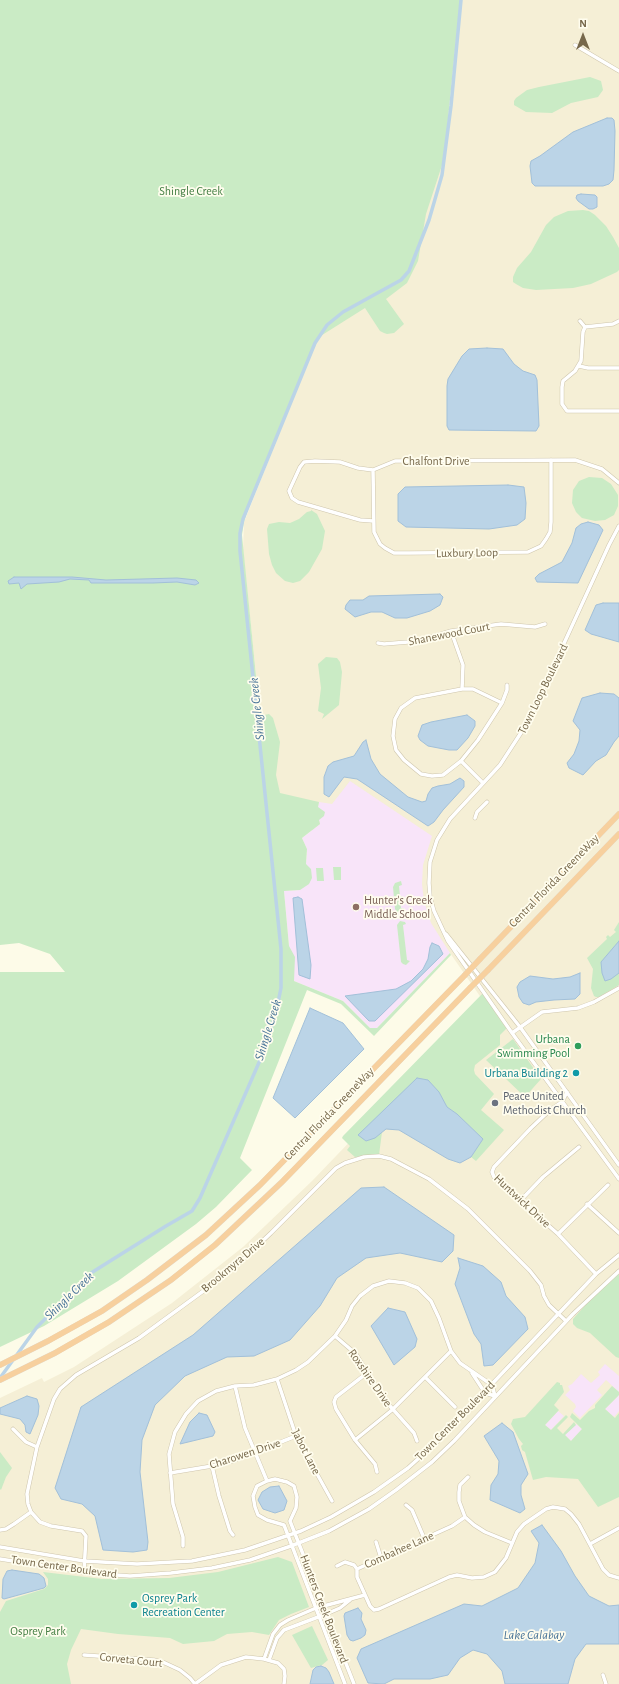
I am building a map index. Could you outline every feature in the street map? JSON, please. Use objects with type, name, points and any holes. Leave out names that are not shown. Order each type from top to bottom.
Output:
[{"type":"highway","points":[[581,853],[619,810]]},
{"type":"highway","name":"Central Florida GreeneWay","points":[[0,1365],[70,1330],[112,1304],[163,1269],[206,1235],[260,1185],[465,975],[619,814]]},
{"type":"highway","name":"Central Florida GreeneWay","points":[[0,1380],[55,1353],[109,1322],[171,1280],[215,1245],[270,1195],[619,834]]},
{"type":"highway","points":[[591,862],[619,838]]},
{"type":"street","points":[[575,45],[619,71]]},
{"type":"street","points":[[580,321],[585,327]]},
{"type":"street","points":[[585,327],[606,325],[619,321]]},
{"type":"street","points":[[585,327],[583,332],[582,356],[579,366],[565,378],[562,384],[562,404],[564,410],[570,412],[619,411]]},
{"type":"street","points":[[579,366],[588,368],[619,368]]},
{"type":"street","name":"Luxbury Loop","points":[[373,470],[374,532],[380,544],[386,548],[394,552],[528,552],[541,546],[550,532],[551,460]]},
{"type":"street","name":"Chalfont Drive","points":[[373,470],[395,461],[575,460],[602,469],[619,483]]},
{"type":"street","points":[[373,470],[358,468],[340,462],[304,462],[300,467],[289,491],[292,498],[298,502],[360,520],[373,521]]},
{"type":"street","points":[[615,479],[619,476]]},
{"type":"street","name":"Town Loop Boulevard","points":[[619,526],[528,722],[500,765],[447,824],[438,840],[430,862],[430,897],[440,927],[448,941],[562,1102],[619,1179]]},
{"type":"street","name":"Shanewood Court","points":[[378,643],[408,642],[451,631],[501,624],[535,627],[545,624]]},
{"type":"street","points":[[451,631],[463,665],[462,689]]},
{"type":"street","points":[[502,703],[473,689],[462,689],[415,698],[401,708],[395,720],[393,736],[396,750],[404,760],[421,774],[432,776],[443,775],[461,761],[478,740],[502,703],[507,690],[507,685]]},
{"type":"street","points":[[461,761],[483,783]]},
{"type":"street","points":[[475,818],[476,812],[487,802]]},
{"type":"street","name":"Town Loop Boulevard","points":[[440,927],[462,952],[520,1027],[619,1165]]},
{"type":"street","points":[[512,1032],[542,1012],[578,1008],[594,1002],[619,988]]},
{"type":"street","name":"Huntwick Drive","points":[[567,1092],[562,1102],[550,1110],[531,1128],[494,1167],[492,1172],[494,1177],[558,1234],[596,1274]]},
{"type":"street","points":[[520,1201],[543,1177],[579,1147]]},
{"type":"street","name":"Brookmyra Drive","points":[[31,1512],[27,1494],[37,1448],[54,1399],[60,1389],[68,1382],[139,1338],[238,1264],[336,1168],[355,1159],[379,1156],[392,1159],[428,1179],[468,1209],[530,1271],[541,1285],[544,1296],[549,1305],[566,1321]]},
{"type":"street","points":[[558,1234],[608,1185]]},
{"type":"street","points":[[587,1204],[619,1233]]},
{"type":"street","name":"Town Center Boulevard","points":[[0,1547],[84,1561],[137,1564],[192,1561],[245,1550],[295,1534],[331,1517],[374,1492],[408,1468],[438,1441],[485,1393],[596,1274],[619,1255]]},
{"type":"street","name":"Town Center Boulevard","points":[[0,1559],[84,1572],[130,1576],[171,1574],[219,1567],[250,1560],[299,1543],[335,1527],[369,1509],[432,1462],[454,1441],[566,1321],[619,1270]]},
{"type":"street","points":[[183,1546],[183,1537],[173,1504],[169,1454],[175,1432],[186,1414],[198,1401],[216,1390],[254,1384],[277,1378],[296,1370],[308,1362],[335,1336],[346,1320],[352,1306],[360,1296],[373,1286],[389,1281],[405,1283],[418,1288],[431,1301],[445,1332],[451,1351],[460,1363],[492,1385],[495,1396]]},
{"type":"street","name":"Roxshire Drive","points":[[335,1336],[356,1354],[382,1397],[414,1433],[417,1441]]},
{"type":"street","points":[[355,1440],[392,1410],[451,1351]]},
{"type":"street","points":[[471,1371],[485,1393],[495,1396]]},
{"type":"street","points":[[367,1373],[336,1397],[334,1402],[336,1409],[355,1440],[375,1464],[377,1472]]},
{"type":"street","points":[[425,1377],[455,1407]]},
{"type":"street","name":"Jabot Lane","points":[[277,1378],[296,1436],[332,1501]]},
{"type":"street","points":[[235,1386],[244,1428],[267,1480],[257,1486],[253,1496],[255,1507],[258,1515],[267,1520],[284,1525],[288,1536]]},
{"type":"street","points":[[13,1429],[26,1442],[37,1448]]},
{"type":"street","name":"Charowen Drive","points":[[170,1473],[212,1466],[254,1453],[296,1436]]},
{"type":"street","points":[[212,1466],[219,1496],[230,1531],[233,1535]]},
{"type":"street","points":[[468,1477],[460,1485],[459,1501],[465,1517],[474,1525],[485,1532],[512,1543],[517,1532],[524,1524],[546,1509],[552,1507],[565,1509],[579,1524],[603,1569],[609,1575],[619,1578]]},
{"type":"street","name":"Hunters Creek Boulevard","points":[[267,1480],[275,1479],[287,1482],[294,1486],[297,1498],[296,1508],[290,1521],[354,1684]]},
{"type":"street","points":[[406,1505],[412,1510],[424,1538]]},
{"type":"street","points":[[0,1530],[6,1529],[31,1512],[40,1522],[51,1526],[82,1531],[86,1536],[84,1572]]},
{"type":"street","name":"Combahee Lane","points":[[465,1517],[452,1526],[357,1569],[358,1577],[370,1606],[374,1610],[379,1609],[449,1577],[484,1577],[495,1572],[502,1564],[512,1543]]},
{"type":"street","points":[[590,1544],[619,1528]]},
{"type":"street","name":"Hunters Creek Boulevard","points":[[288,1536],[345,1684]]},
{"type":"street","points":[[376,1542],[381,1558]]},
{"type":"street","points":[[337,1566],[345,1562],[354,1565],[357,1569]]},
{"type":"street","points":[[264,1659],[273,1634],[280,1625],[316,1608],[365,1595]]},
{"type":"street","points":[[269,1660],[277,1638],[284,1630],[340,1608],[350,1600]]},
{"type":"street","name":"Corveta Court","points":[[84,1655],[154,1660],[180,1670],[195,1684]]},
{"type":"street","points":[[195,1684],[221,1665],[246,1657],[269,1660],[278,1664],[284,1669],[284,1684]]},
{"type":"street","points":[[604,1675],[606,1684]]},
{"type":"shaded area","points":[[460,0],[619,0],[619,1684],[0,1684],[0,1398],[42,1378],[44,1382],[74,1367],[172,1303],[243,1247],[312,1181],[484,1002],[450,953],[268,791],[243,550],[244,522],[278,437],[274,437],[321,331],[444,159]]},
{"type":"shaded area","name":"Hunter's Creek Middle School","points":[[350,781],[432,836],[423,865],[422,884],[424,901],[431,923],[450,953],[377,1028],[370,1028],[343,1001],[294,981],[289,946],[284,891],[300,890],[306,864],[307,849],[302,838],[320,824],[317,812],[319,802],[332,804]]},
{"type":"shaded area","points":[[605,1364],[619,1376],[619,1392],[606,1380],[597,1390],[602,1395],[580,1418],[573,1411],[576,1407],[575,1404],[565,1395],[570,1390],[568,1386],[572,1384],[581,1374],[591,1383],[600,1375],[598,1372]]},
{"type":"shaded area","points":[[619,1395],[619,1411],[614,1417],[605,1409]]},
{"type":"shaded area","points":[[558,1411],[564,1416],[551,1430],[545,1425]]},
{"type":"shaded area","points":[[576,1424],[582,1429],[571,1441],[565,1435]]},
{"type":"green space","name":"Shingle Creek","points":[[0,0],[460,0],[444,159],[426,214],[418,261],[407,283],[386,299],[404,324],[394,333],[384,333],[380,331],[365,308],[319,337],[276,437],[278,437],[248,509],[242,535],[260,716],[269,714],[273,718],[280,742],[276,775],[280,793],[319,802],[318,807],[325,812],[324,816],[319,820],[320,824],[302,838],[307,849],[306,864],[311,869],[312,878],[309,884],[300,890],[284,891],[289,946],[295,957],[294,981],[343,1001],[370,1028],[377,1028],[450,953],[451,955],[374,1036],[341,1004],[307,990],[240,1158],[252,1170],[216,1207],[196,1224],[118,1281],[44,1326],[0,1347],[0,972],[65,972],[50,954],[19,943],[0,945]]},
{"type":"green space","points":[[590,77],[601,81],[603,90],[598,97],[571,103],[552,113],[526,112],[514,105],[516,98],[527,90]]},
{"type":"green space","points":[[568,211],[589,211],[595,215],[606,226],[613,237],[619,248],[619,270],[591,284],[573,288],[536,290],[523,288],[513,282],[513,277],[517,268],[531,252],[546,225],[554,217]]},
{"type":"green space","points":[[589,477],[602,478],[611,484],[618,495],[618,506],[614,515],[605,520],[595,521],[582,518],[576,512],[572,503],[573,490],[579,481]]},
{"type":"green space","points":[[311,510],[317,514],[325,531],[322,549],[309,572],[300,581],[293,583],[285,581],[276,573],[272,565],[269,554],[267,529],[269,524],[279,522],[290,523],[299,519]]},
{"type":"green space","points":[[326,657],[337,658],[340,662],[342,672],[339,705],[322,719],[324,714],[318,711],[321,688],[318,664]]},
{"type":"green space","points":[[333,867],[341,867],[341,880],[334,880]]},
{"type":"green space","points":[[316,868],[323,868],[324,881],[317,881]]},
{"type":"green space","points":[[401,881],[402,885],[399,886],[400,896],[403,897],[400,898],[401,908],[404,908],[400,912],[397,912],[395,909],[393,887],[395,883]]},
{"type":"green space","points":[[400,921],[405,922],[406,924],[403,925],[407,960],[410,961],[406,965],[401,962],[397,925]]},
{"type":"green space","points":[[619,922],[619,985],[599,997],[596,997],[594,996],[591,988],[593,969],[587,958],[607,939],[606,937],[608,935],[610,937],[616,932],[614,930]]},
{"type":"green space","points":[[484,992],[508,1027],[500,1035],[500,1045],[475,1065],[474,1070],[475,1074],[494,1094],[481,1110],[504,1130],[476,1161],[471,1157],[483,1139],[457,1114],[447,1107],[439,1092],[428,1080],[375,1138],[382,1132],[379,1155],[355,1157],[347,1150],[350,1146],[342,1138],[343,1136]]},
{"type":"green space","points":[[513,1039],[541,1079],[525,1097],[486,1060]]},
{"type":"green space","points":[[619,1273],[619,1358],[616,1357],[590,1333],[577,1328],[573,1324],[573,1319],[590,1300]]},
{"type":"green space","points":[[557,1382],[562,1385],[564,1392],[554,1405],[559,1410],[545,1425],[551,1430],[566,1415],[568,1417],[557,1428],[563,1434],[574,1422],[576,1425],[565,1435],[571,1441],[582,1429],[570,1417],[572,1413],[580,1420],[589,1411],[595,1408],[595,1405],[612,1386],[619,1392],[619,1395],[605,1409],[615,1418],[619,1413],[619,1497],[598,1507],[578,1479],[546,1477],[533,1480],[525,1452],[522,1450],[521,1446],[523,1444],[511,1424],[513,1419],[525,1417]]},
{"type":"green space","points":[[0,1452],[12,1468],[6,1477],[1,1490],[0,1489]]},
{"type":"green space","name":"Osprey Park","points":[[278,1557],[292,1562],[309,1607],[279,1620],[269,1635],[252,1632],[227,1634],[214,1641],[183,1644],[170,1638],[118,1634],[81,1629],[71,1650],[67,1664],[71,1684],[0,1684],[0,1612],[6,1601],[44,1589],[48,1585],[48,1579],[43,1572],[102,1579],[169,1578],[218,1572]]},
{"type":"green space","points":[[312,1626],[328,1660],[322,1665],[311,1668],[292,1635]]},
{"type":"water","points":[[607,118],[612,118],[614,120],[615,131],[613,180],[609,184],[603,186],[535,186],[532,183],[530,166],[531,161],[573,132]]},
{"type":"water","points":[[577,195],[595,195],[597,197],[597,207],[589,209],[578,201],[576,198]]},
{"type":"water","points":[[469,349],[503,349],[514,364],[523,371],[535,375],[537,380],[539,426],[536,431],[449,430],[447,426],[448,379],[462,356]]},
{"type":"water","points":[[508,485],[524,487],[526,503],[525,519],[517,525],[489,529],[406,527],[398,521],[398,494],[405,487]]},
{"type":"water","points":[[588,522],[599,525],[603,530],[578,583],[537,582],[535,578],[539,574],[562,562],[572,543],[576,528],[581,524]]},
{"type":"water","points":[[14,577],[72,577],[106,580],[177,578],[196,580],[199,583],[195,585],[177,582],[91,583],[89,580],[70,579],[59,582],[27,584],[21,589],[19,583],[9,584],[8,581]]},
{"type":"water","points":[[440,594],[443,597],[440,605],[430,611],[407,618],[395,618],[382,612],[371,612],[355,617],[345,609],[350,600],[363,600],[369,596]]},
{"type":"water","points":[[603,603],[619,603],[619,642],[591,634],[585,630],[596,605]]},
{"type":"water","points":[[600,693],[614,694],[619,698],[619,736],[606,755],[596,761],[583,775],[569,768],[567,763],[574,754],[579,741],[580,730],[573,721],[582,698]]},
{"type":"water","points":[[467,715],[475,721],[475,726],[468,738],[457,750],[428,746],[420,740],[418,736],[422,725]]},
{"type":"water","points":[[366,740],[371,759],[380,774],[408,797],[422,802],[426,801],[432,788],[450,784],[460,778],[464,781],[464,787],[434,822],[428,826],[357,779],[344,777],[329,797],[324,794],[324,777],[328,766],[333,762],[354,756]]},
{"type":"water","points":[[298,897],[302,899],[311,965],[310,979],[299,975],[293,898]]},
{"type":"water","points":[[619,941],[619,973],[611,979],[605,981],[602,973],[601,962]]},
{"type":"water","points":[[432,943],[439,946],[443,954],[375,1021],[369,1021],[345,996],[396,989],[411,981],[423,969],[428,959]]},
{"type":"water","points":[[580,973],[580,994],[575,999],[536,1002],[529,1005],[523,1003],[519,997],[517,987],[520,982],[530,976],[553,979],[570,977]]},
{"type":"water","points":[[310,1008],[343,1023],[364,1049],[295,1118],[273,1098]]},
{"type":"water","points":[[417,1078],[428,1080],[439,1092],[447,1107],[457,1114],[483,1139],[471,1157],[460,1163],[448,1159],[399,1130],[386,1129],[375,1138],[366,1141],[358,1135]]},
{"type":"water","points":[[384,1187],[454,1235],[453,1251],[442,1262],[400,1253],[366,1258],[337,1278],[320,1306],[290,1340],[254,1356],[227,1357],[185,1376],[155,1405],[142,1440],[140,1472],[148,1542],[147,1550],[133,1552],[103,1550],[95,1516],[82,1504],[61,1499],[55,1488],[81,1407],[193,1335],[361,1188]]},
{"type":"water","points":[[458,1258],[483,1266],[501,1282],[506,1296],[525,1317],[528,1329],[493,1365],[484,1366],[481,1344],[474,1334],[455,1284],[460,1268]]},
{"type":"water","points":[[388,1308],[405,1312],[417,1339],[415,1347],[394,1365],[371,1326]]},
{"type":"water","points":[[27,1396],[37,1399],[39,1406],[38,1415],[30,1434],[26,1432],[25,1425],[20,1419],[0,1414],[0,1408]]},
{"type":"water","points":[[199,1413],[207,1415],[215,1432],[213,1436],[180,1444],[190,1422]]},
{"type":"water","points":[[502,1423],[513,1432],[528,1474],[521,1485],[521,1495],[525,1509],[520,1513],[490,1500],[491,1485],[498,1474],[499,1461],[484,1436]]},
{"type":"water","points":[[279,1486],[287,1501],[284,1510],[275,1513],[263,1509],[258,1500],[262,1492],[270,1487]]},
{"type":"water","name":"Lake Calabay","points":[[542,1525],[561,1551],[575,1576],[589,1596],[609,1606],[619,1605],[619,1644],[586,1644],[575,1659],[568,1684],[505,1684],[502,1671],[487,1654],[473,1650],[460,1658],[448,1675],[430,1679],[394,1679],[384,1684],[368,1683],[357,1658],[361,1649],[464,1604],[482,1606],[518,1588],[535,1563],[539,1543],[531,1531]]},
{"type":"water","points":[[12,1570],[39,1574],[44,1578],[46,1586],[44,1588],[4,1599],[2,1598],[3,1579],[7,1571]]},
{"type":"water","points":[[358,1608],[362,1613],[361,1619],[366,1630],[365,1635],[353,1641],[350,1640],[347,1635],[344,1616],[345,1613]]},
{"type":"water","points":[[321,1666],[326,1668],[329,1672],[334,1684],[310,1684],[313,1670],[316,1667]]},
{"type":"waterway","name":"Shingle Creek","points":[[0,1378],[37,1327],[91,1273],[192,1211],[200,1198],[264,1051],[276,1012],[281,988],[281,949],[240,551],[240,533],[243,519],[315,343],[327,325],[343,312],[401,280],[409,271],[429,220],[442,175],[451,106],[461,0]]},
{"type":"place","name":"Hunter's Creek Middle School","points":[[356,907]]},
{"type":"place","name":"Urbana Swimming Pool","points":[[578,1046]]},
{"type":"place","name":"Urbana Building 2","points":[[576,1073]]},
{"type":"place","name":"Peace United Methodist Church","points":[[495,1103]]},
{"type":"place","name":"Osprey Park Recreation Center","points":[[134,1605]]}]
